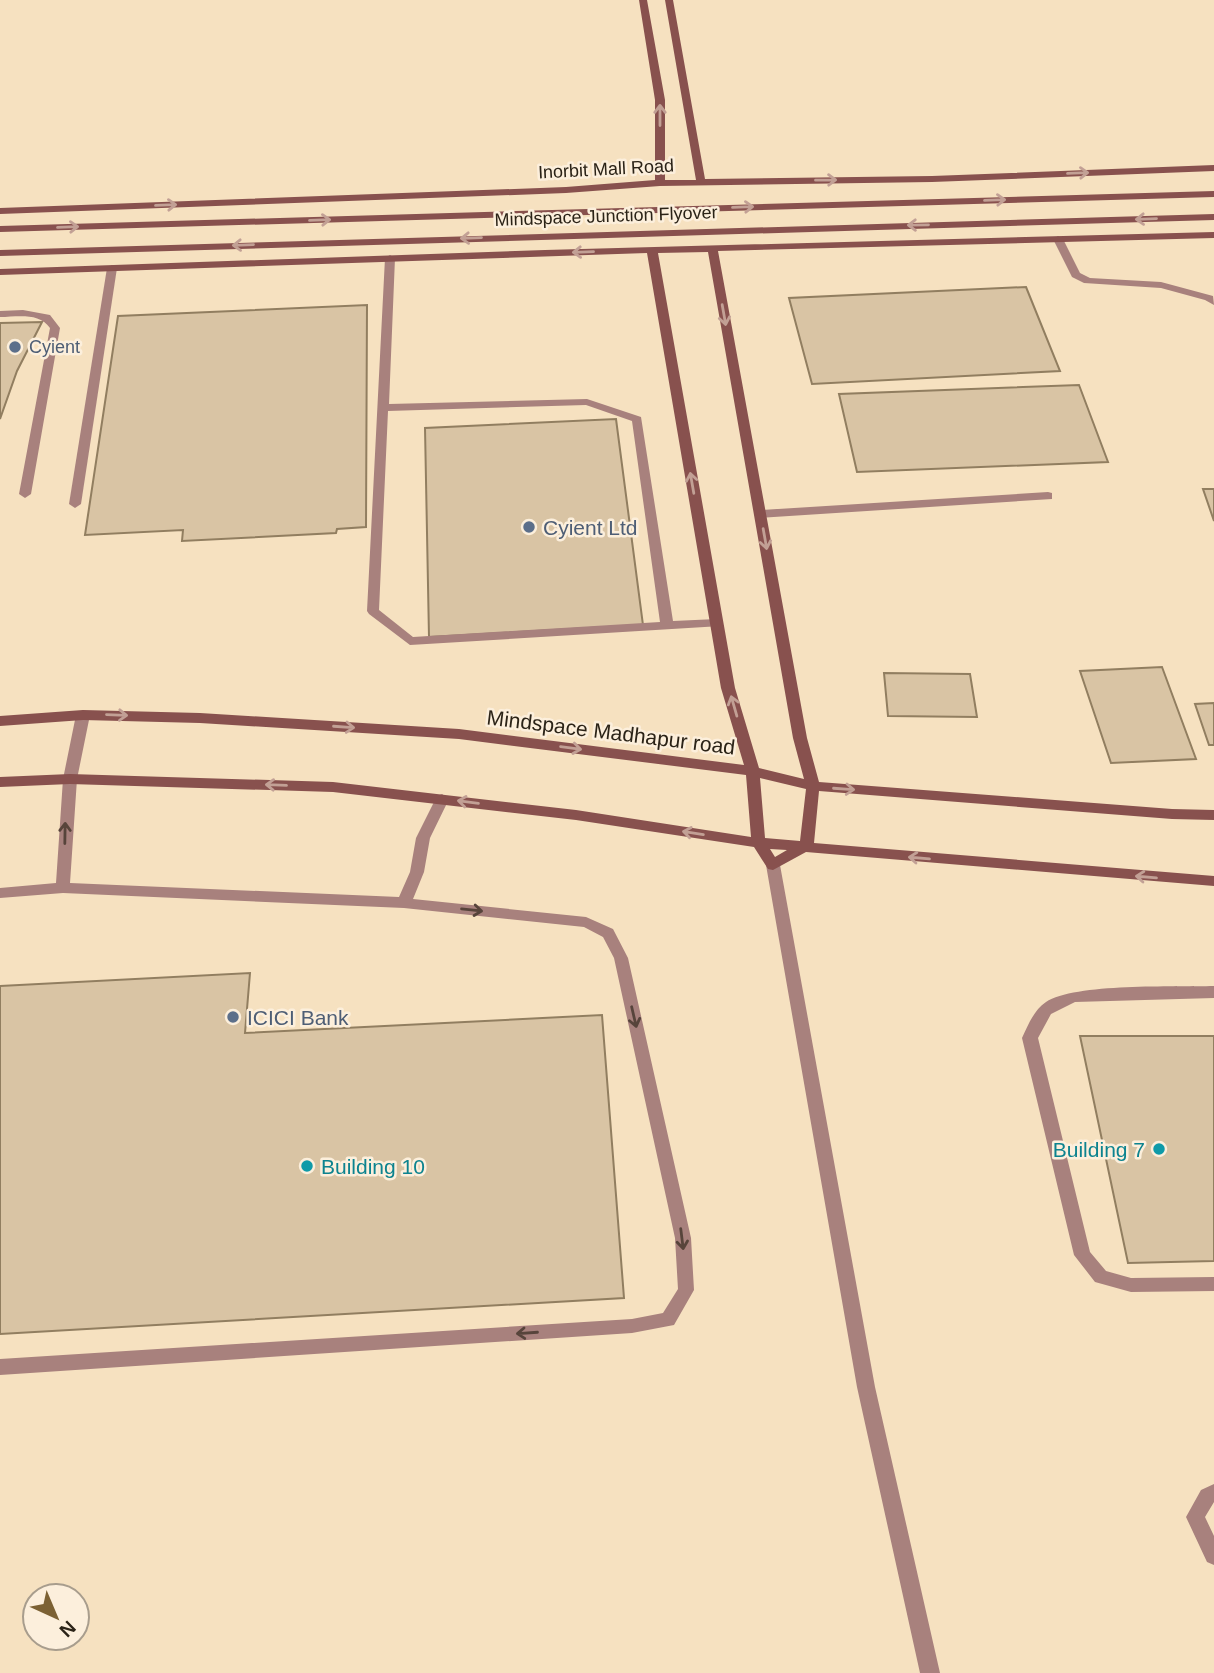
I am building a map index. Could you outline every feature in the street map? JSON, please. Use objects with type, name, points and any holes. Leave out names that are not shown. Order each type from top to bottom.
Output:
[{"type":"main road","points":[[643,0],[660,100],[660,183]]},
{"type":"main road","points":[[669,0],[701,182]]},
{"type":"main road","points":[[652,50],[678,49]]},
{"type":"main road","name":"Inorbit Mall Road","points":[[0,211],[566,190],[660,183],[946,178],[1214,168]]},
{"type":"main road","name":"Mindspace Junction Flyover","points":[[0,229],[1214,194]]},
{"type":"main road","name":"Mindspace Junction Flyover","points":[[0,253],[1214,218]]},
{"type":"main road","points":[[0,272],[712,248],[1214,235]]},
{"type":"main road","points":[[712,248],[800,738],[813,786],[807,845]]},
{"type":"main road","points":[[652,250],[728,688],[753,771],[758,843],[773,865],[807,845]]},
{"type":"main road","name":"Mindspace Madhapur road","points":[[0,721],[83,715],[200,718],[459,734],[753,771],[813,786],[1214,815]]},
{"type":"main road","points":[[0,782],[70,779],[333,787],[576,815],[758,843],[1214,881]]},
{"type":"lane","points":[[1058,239],[1076,275],[1088,281],[1161,285],[1200,295],[1214,302]]},
{"type":"lane","points":[[390,258],[373,611],[411,641],[717,623]]},
{"type":"lane","points":[[75,504],[112,268]]},
{"type":"lane","points":[[0,314],[45,316],[53,322],[55,328],[25,494]]},
{"type":"lane","points":[[382,408],[587,402],[637,419],[667,626]]},
{"type":"lane","points":[[760,514],[1048,496]]},
{"type":"lane","points":[[63,888],[70,779],[83,715]]},
{"type":"lane","points":[[404,903],[417,872],[423,838],[442,799]]},
{"type":"lane","points":[[773,865],[866,1387],[930,1673]]},
{"type":"lane","points":[[0,892],[63,888],[404,903],[586,922],[608,933],[621,958],[683,1238],[686,1290],[668,1320],[632,1326],[0,1367]]},
{"type":"lane","points":[[1214,992],[1075,996],[1055,1002],[1039,1015],[1030,1038],[1082,1255],[1101,1277],[1131,1286],[1214,1284]]},
{"type":"lane","points":[[1214,1492],[1207,1496],[1195,1517],[1214,1556]]},
{"type":"building","points":[[1026,287],[1060,371],[812,384],[789,298]]},
{"type":"building","points":[[367,305],[366,527],[337,529],[336,533],[182,541],[183,530],[85,535],[118,316]]},
{"type":"building","name":"Cyient","points":[[42,322],[17,371],[0,419],[0,323]]},
{"type":"building","points":[[1079,385],[1108,462],[857,472],[839,394]]},
{"type":"building","name":"Cyient Ltd","points":[[616,419],[643,625],[429,637],[425,428]]},
{"type":"building","points":[[1203,489],[1214,489],[1214,521]]},
{"type":"building","points":[[1162,667],[1196,759],[1111,763],[1080,671]]},
{"type":"building","points":[[884,673],[970,674],[977,717],[888,716]]},
{"type":"building","points":[[1214,703],[1214,745],[1209,745],[1195,704]]},
{"type":"building","name":"Building 10","points":[[250,973],[245,1033],[602,1015],[624,1298],[0,1334],[0,986]]},
{"type":"building","name":"Building 7","points":[[1080,1036],[1214,1036],[1214,1261],[1128,1263]]},
{"type":"place","name":"Cyient","points":[[15,347]]},
{"type":"place","name":"Cyient Ltd","points":[[529,527]]},
{"type":"place","name":"ICICI Bank","points":[[233,1017]]},
{"type":"place","name":"Building 7","points":[[1159,1149]]},
{"type":"place","name":"Building 10","points":[[307,1166]]}]
